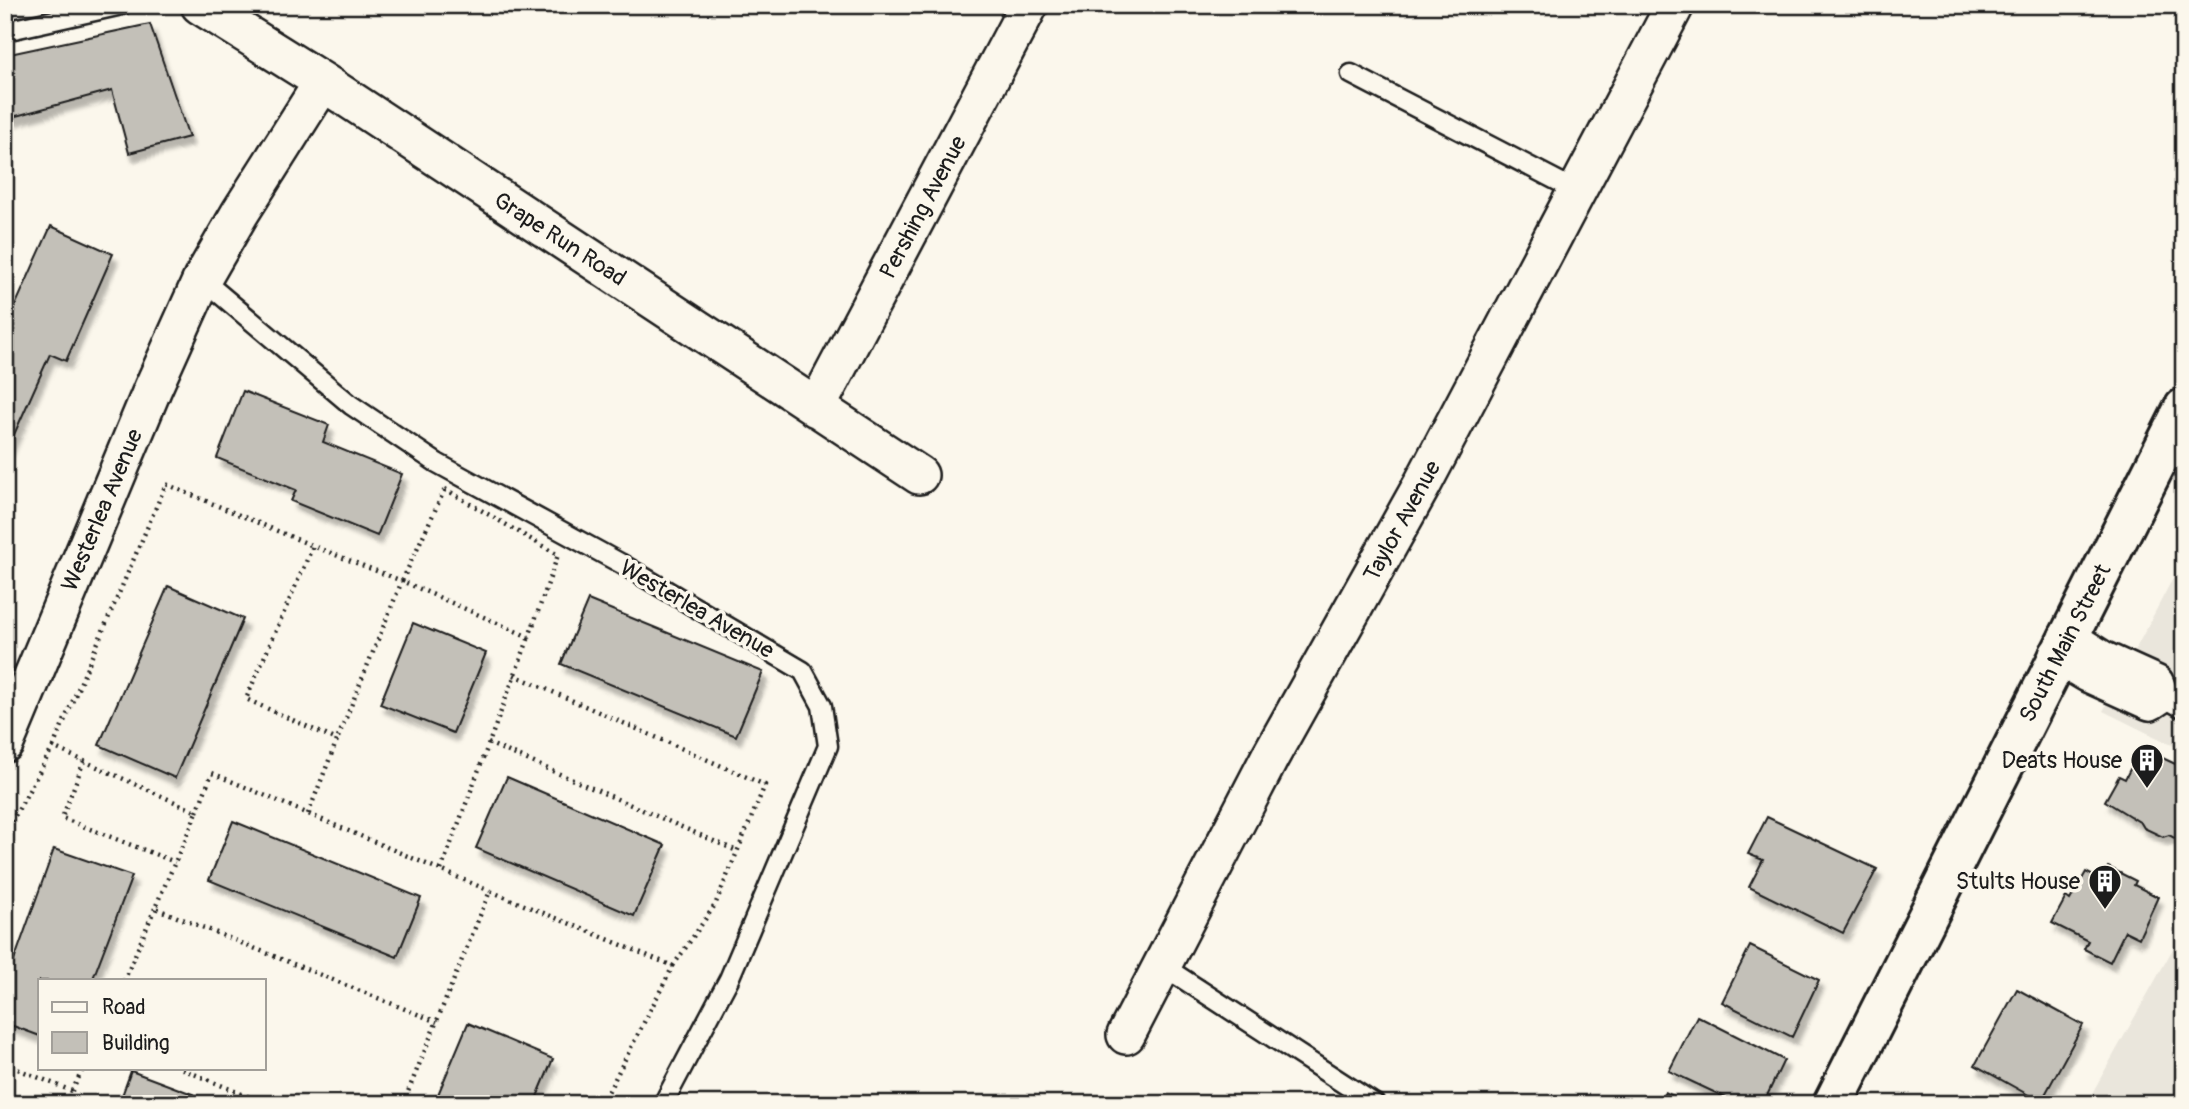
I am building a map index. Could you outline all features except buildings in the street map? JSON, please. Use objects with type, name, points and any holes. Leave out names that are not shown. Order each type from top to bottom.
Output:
[{"type":"main road","name":"South Main Street","points":[[1833,1104],[2184,408]]},
{"type":"street","name":"Grape Run Road","points":[[200,5],[323,82],[919,475]]},
{"type":"street","name":"Pershing Avenue","points":[[816,408],[1029,5]]},
{"type":"street","name":"Taylor Avenue","points":[[1126,1035],[1270,757],[1422,485],[1675,5]]},
{"type":"street","name":"Westerlea Avenue","points":[[5,743],[153,388],[202,279],[323,82]]},
{"type":"street","points":[[2063,646],[2088,673],[2150,701],[2171,702]]},
{"type":"lane","points":[[5,31],[122,5]]},
{"type":"lane","points":[[1350,75],[1577,191]]},
{"type":"lane","name":"Westerlea Avenue","points":[[202,279],[351,405],[437,463],[620,563],[803,671],[822,706],[828,746],[729,979],[663,1104]]},
{"type":"lane","points":[[1163,966],[1375,1104]]},
{"type":"path","points":[[5,834],[53,747],[166,484],[402,581],[529,637]]},
{"type":"path","points":[[307,814],[402,581],[445,489],[558,555],[441,870]]},
{"type":"path","points":[[313,546],[246,699],[337,740]]},
{"type":"path","points":[[514,675],[765,785],[715,905],[673,966],[602,1104]]},
{"type":"path","points":[[488,744],[737,851]]},
{"type":"path","points":[[53,747],[197,812]]},
{"type":"path","points":[[84,761],[62,818],[175,862]]},
{"type":"path","points":[[125,979],[212,773],[673,966]]},
{"type":"path","points":[[403,1104],[490,891]]},
{"type":"path","points":[[155,908],[437,1021]]},
{"type":"path","points":[[5,1064],[72,1091]]},
{"type":"path","points":[[66,1104],[82,1070]]},
{"type":"path","points":[[184,1070],[266,1104]]},
{"type":"shaded area","points":[[2184,557],[2184,751],[2103,711]]},
{"type":"shaded area","points":[[2184,929],[2184,1104],[2086,1104]]},
{"type":"place","name":"Deats House","points":[[2147,790]]},
{"type":"place","name":"Stults House","points":[[2105,911]]}]
